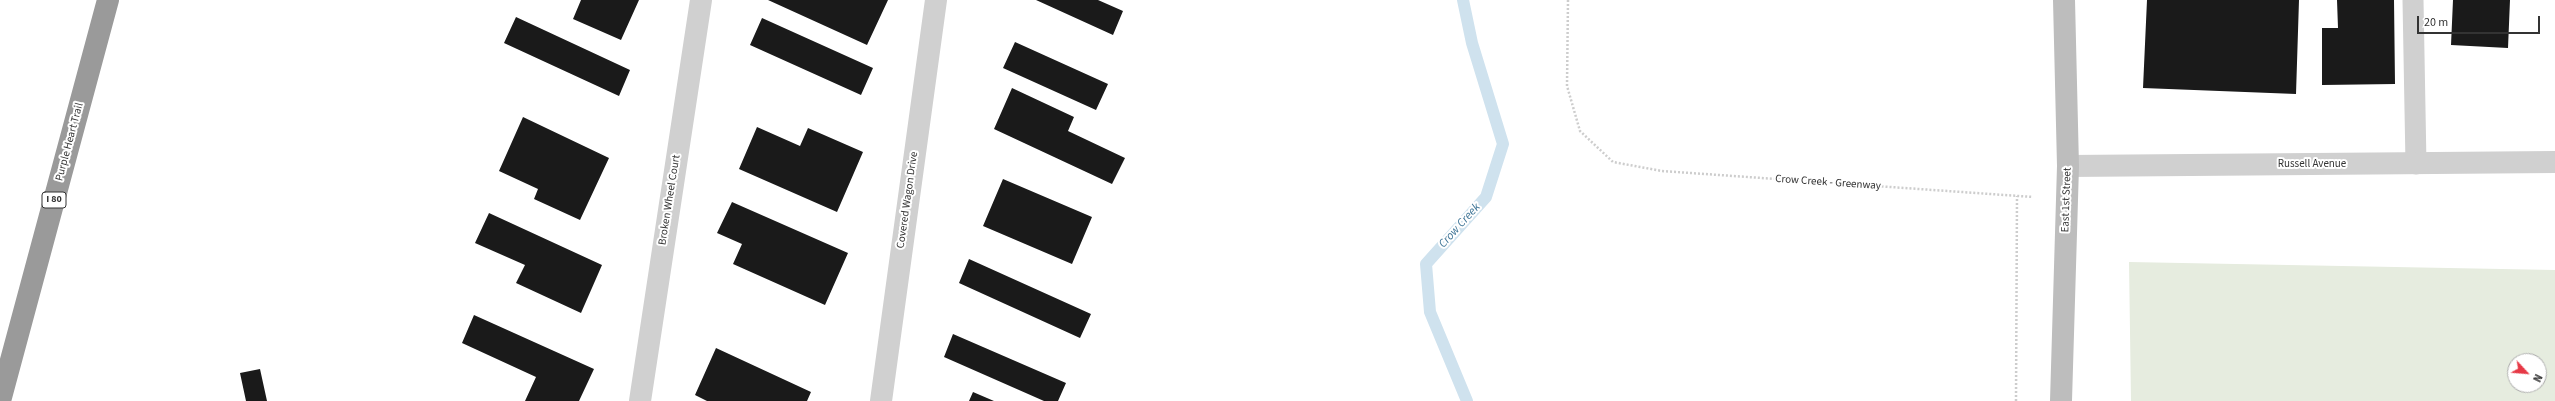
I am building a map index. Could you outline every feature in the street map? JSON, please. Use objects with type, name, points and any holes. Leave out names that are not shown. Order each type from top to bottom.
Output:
[{"type":"highway","name":"Purple Heart Trail","points":[[0,401],[108,0]]},
{"type":"street","name":"Broken Wheel Court","points":[[640,401],[701,0]]},
{"type":"street","name":"Covered Wagon Drive","points":[[881,401],[936,0]]},
{"type":"street","name":"East 1st Street","points":[[2061,401],[2068,166],[2064,0]]},
{"type":"street","name":"Russell Avenue","points":[[2068,166],[2555,162]]},
{"type":"lane","points":[[2413,0],[2416,164]]},
{"type":"path","name":"Crow Creek - Greenway","points":[[1568,0],[1567,86],[1580,131],[1612,162],[1662,171],[2017,196],[2016,401]]},
{"type":"shaded area","points":[[2129,262],[2555,270],[2555,401],[2131,401]]},
{"type":"building","points":[[581,0],[639,0],[621,40],[573,19]]},
{"type":"building","points":[[768,0],[888,0],[867,45]]},
{"type":"building","points":[[1036,0],[1098,0],[1123,11],[1113,35]]},
{"type":"building","points":[[2147,0],[2299,0],[2296,94],[2143,88]]},
{"type":"building","points":[[2337,0],[2394,0],[2395,84],[2322,85],[2322,28],[2338,28]]},
{"type":"building","points":[[2453,0],[2510,0],[2508,48],[2451,45]]},
{"type":"building","points":[[516,17],[630,70],[619,96],[504,43]]},
{"type":"building","points":[[762,18],[873,68],[861,95],[750,45]]},
{"type":"building","points":[[1015,42],[1108,84],[1096,110],[1003,68]]},
{"type":"building","points":[[1012,88],[1074,117],[1068,131],[1125,158],[1112,184],[994,129]]},
{"type":"building","points":[[523,117],[609,158],[580,220],[534,199],[538,189],[499,171]]},
{"type":"building","points":[[757,127],[800,146],[808,128],[863,152],[837,212],[739,169]]},
{"type":"building","points":[[1003,179],[1092,217],[1072,264],[983,226]]},
{"type":"building","points":[[732,202],[848,253],[825,305],[733,264],[742,244],[717,233]]},
{"type":"building","points":[[489,213],[602,265],[581,313],[516,283],[525,265],[475,243]]},
{"type":"building","points":[[969,259],[1091,314],[1080,338],[959,283]]},
{"type":"building","points":[[474,315],[594,369],[579,401],[525,401],[536,377],[462,343]]},
{"type":"building","points":[[953,334],[1066,383],[1058,401],[1044,401],[944,357]]},
{"type":"building","points":[[716,348],[811,392],[807,401],[707,401],[695,395]]},
{"type":"building","points":[[260,369],[267,401],[246,401],[240,373]]},
{"type":"building","points":[[973,392],[994,401],[969,401]]},
{"type":"waterway","name":"Crow Creek","points":[[1463,0],[1472,43],[1503,144],[1486,197],[1426,264],[1430,312],[1467,401]]}]
